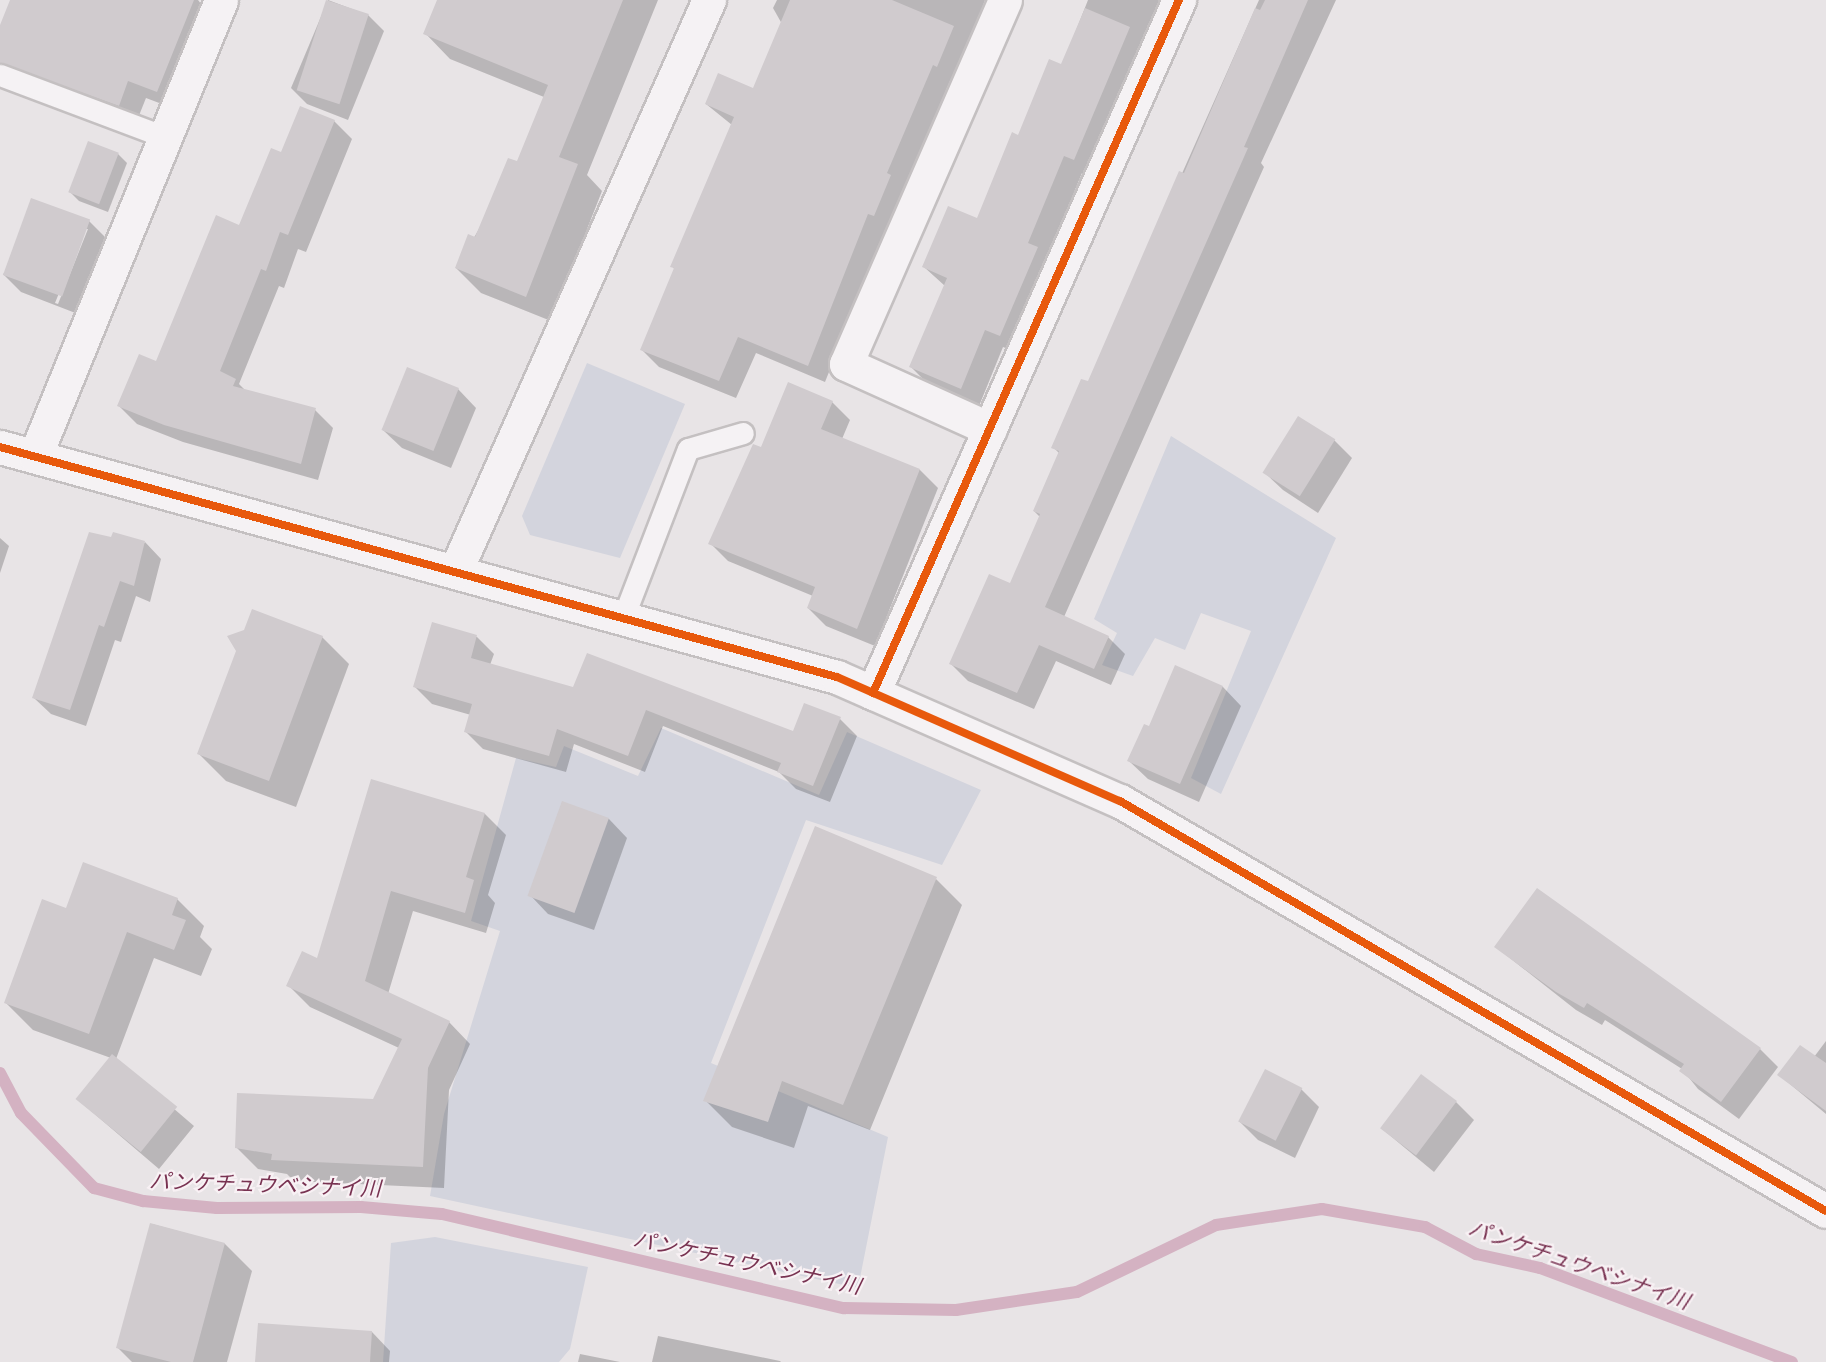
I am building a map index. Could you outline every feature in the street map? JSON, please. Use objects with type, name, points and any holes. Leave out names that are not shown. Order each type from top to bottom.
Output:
[{"type":"street","points":[[35,456],[221,0]]},
{"type":"street","points":[[455,572],[709,0]]},
{"type":"street","points":[[990,429],[846,364],[1005,0]]},
{"type":"street","points":[[873,693],[1179,0]]},
{"type":"street","points":[[0,447],[837,677],[1120,801],[1826,1211]]},
{"type":"lane","points":[[0,75],[165,137]]},
{"type":"lane","points":[[623,618],[688,449],[743,433]]},
{"type":"shaded area","points":[[587,363],[685,404],[620,558],[530,535],[522,516]]},
{"type":"shaded area","points":[[1171,436],[1336,538],[1221,794],[1191,778],[1251,631],[1201,613],[1185,650],[1155,638],[1133,676],[1102,665],[1117,633],[1094,619]]},
{"type":"shaded area","points":[[661,728],[819,795],[847,732],[981,790],[942,865],[806,820],[711,1063],[888,1137],[858,1288],[430,1196],[444,1114],[500,931],[471,921],[516,758],[556,767],[564,746],[638,776]]},
{"type":"shaded area","points":[[435,1237],[588,1267],[570,1349],[559,1362],[383,1362],[391,1243]]},
{"type":"building","points":[[10,0],[194,0],[157,92],[128,81],[119,106],[0,63],[0,25]]},
{"type":"building","points":[[326,0],[369,14],[339,104],[297,90]]},
{"type":"building","points":[[437,0],[623,0],[559,157],[578,164],[526,297],[455,268],[468,234],[475,237],[508,158],[517,161],[548,85],[423,34]]},
{"type":"building","points":[[790,0],[892,0],[954,26],[937,67],[933,65],[887,173],[891,175],[874,216],[868,214],[808,366],[738,337],[719,381],[640,350],[674,268],[670,267],[734,117],[705,104],[718,73],[753,88]]},
{"type":"building","points":[[1265,0],[1308,0],[1244,147],[1248,148],[1045,607],[1109,636],[1094,669],[1039,645],[1017,693],[949,664],[989,574],[1010,583],[1040,514],[1033,511],[1059,451],[1051,448],[1081,379],[1088,381],[1179,171],[1184,173],[1255,8],[1260,10]]},
{"type":"building","points":[[1085,8],[1130,27],[1074,160],[1064,156],[1028,243],[1038,247],[1000,336],[985,330],[961,389],[909,367],[947,278],[922,267],[948,206],[977,218],[1012,132],[1018,135],[1049,59],[1061,64]]},
{"type":"building","points":[[300,106],[335,120],[288,235],[280,232],[266,271],[261,269],[220,371],[236,379],[233,386],[316,408],[301,464],[164,425],[117,406],[139,354],[156,361],[216,215],[239,225],[271,148],[281,152]]},
{"type":"building","points":[[88,141],[119,153],[99,204],[68,192]]},
{"type":"building","points":[[31,198],[90,220],[62,297],[3,275]]},
{"type":"building","points":[[407,367],[459,388],[433,451],[382,430]]},
{"type":"building","points":[[788,382],[833,401],[821,429],[920,469],[857,629],[807,608],[815,587],[708,544],[753,444],[761,447]]},
{"type":"building","points":[[1298,416],[1335,439],[1300,496],[1262,473]]},
{"type":"building","points":[[89,532],[111,537],[113,532],[145,541],[134,586],[120,581],[104,627],[99,625],[70,710],[32,698]]},
{"type":"building","points":[[252,609],[323,636],[269,781],[197,754],[236,651],[227,636],[244,630]]},
{"type":"building","points":[[432,622],[477,635],[471,658],[573,687],[587,653],[793,731],[804,703],[841,717],[813,786],[777,772],[781,763],[646,710],[628,756],[557,729],[549,756],[464,732],[472,704],[413,687]]},
{"type":"building","points":[[1175,665],[1223,686],[1180,784],[1127,761],[1144,724],[1149,726]]},
{"type":"building","points":[[371,779],[485,813],[466,877],[474,880],[465,913],[391,891],[365,981],[450,1021],[428,1068],[423,1167],[271,1160],[272,1154],[235,1148],[237,1093],[373,1099],[402,1039],[286,986],[302,951],[317,958]]},
{"type":"building","points":[[562,801],[609,818],[574,913],[527,896]]},
{"type":"building","points":[[815,826],[937,877],[843,1105],[782,1081],[768,1122],[703,1101]]},
{"type":"building","points":[[83,862],[178,898],[172,915],[186,920],[174,950],[127,932],[89,1034],[4,1003],[42,899],[66,908]]},
{"type":"building","points":[[1537,888],[1761,1048],[1721,1102],[1679,1071],[1684,1064],[1587,1003],[1584,1008],[1556,992],[1494,947]]},
{"type":"building","points":[[1800,1045],[1826,1063],[1826,1111],[1777,1075]]},
{"type":"building","points":[[112,1054],[177,1107],[141,1152],[75,1099]]},
{"type":"building","points":[[1265,1069],[1302,1088],[1276,1141],[1238,1122]]},
{"type":"building","points":[[1421,1074],[1457,1101],[1416,1155],[1380,1128]]},
{"type":"building","points":[[150,1223],[225,1243],[193,1362],[171,1362],[116,1348]]},
{"type":"building","points":[[258,1323],[372,1331],[370,1362],[255,1362]]},
{"type":"waterway","name":"パンケチュウベシナイ川","points":[[0,1073],[21,1113],[94,1188],[143,1201],[217,1208],[361,1207],[442,1214],[844,1308],[956,1310],[1077,1292],[1216,1225],[1322,1209],[1425,1227],[1476,1254],[1540,1268],[1792,1362]]},
{"type":"cycle path","points":[[873,693],[1179,0]]},
{"type":"cycle path","points":[[0,447],[837,677],[1120,801],[1826,1211]]}]
